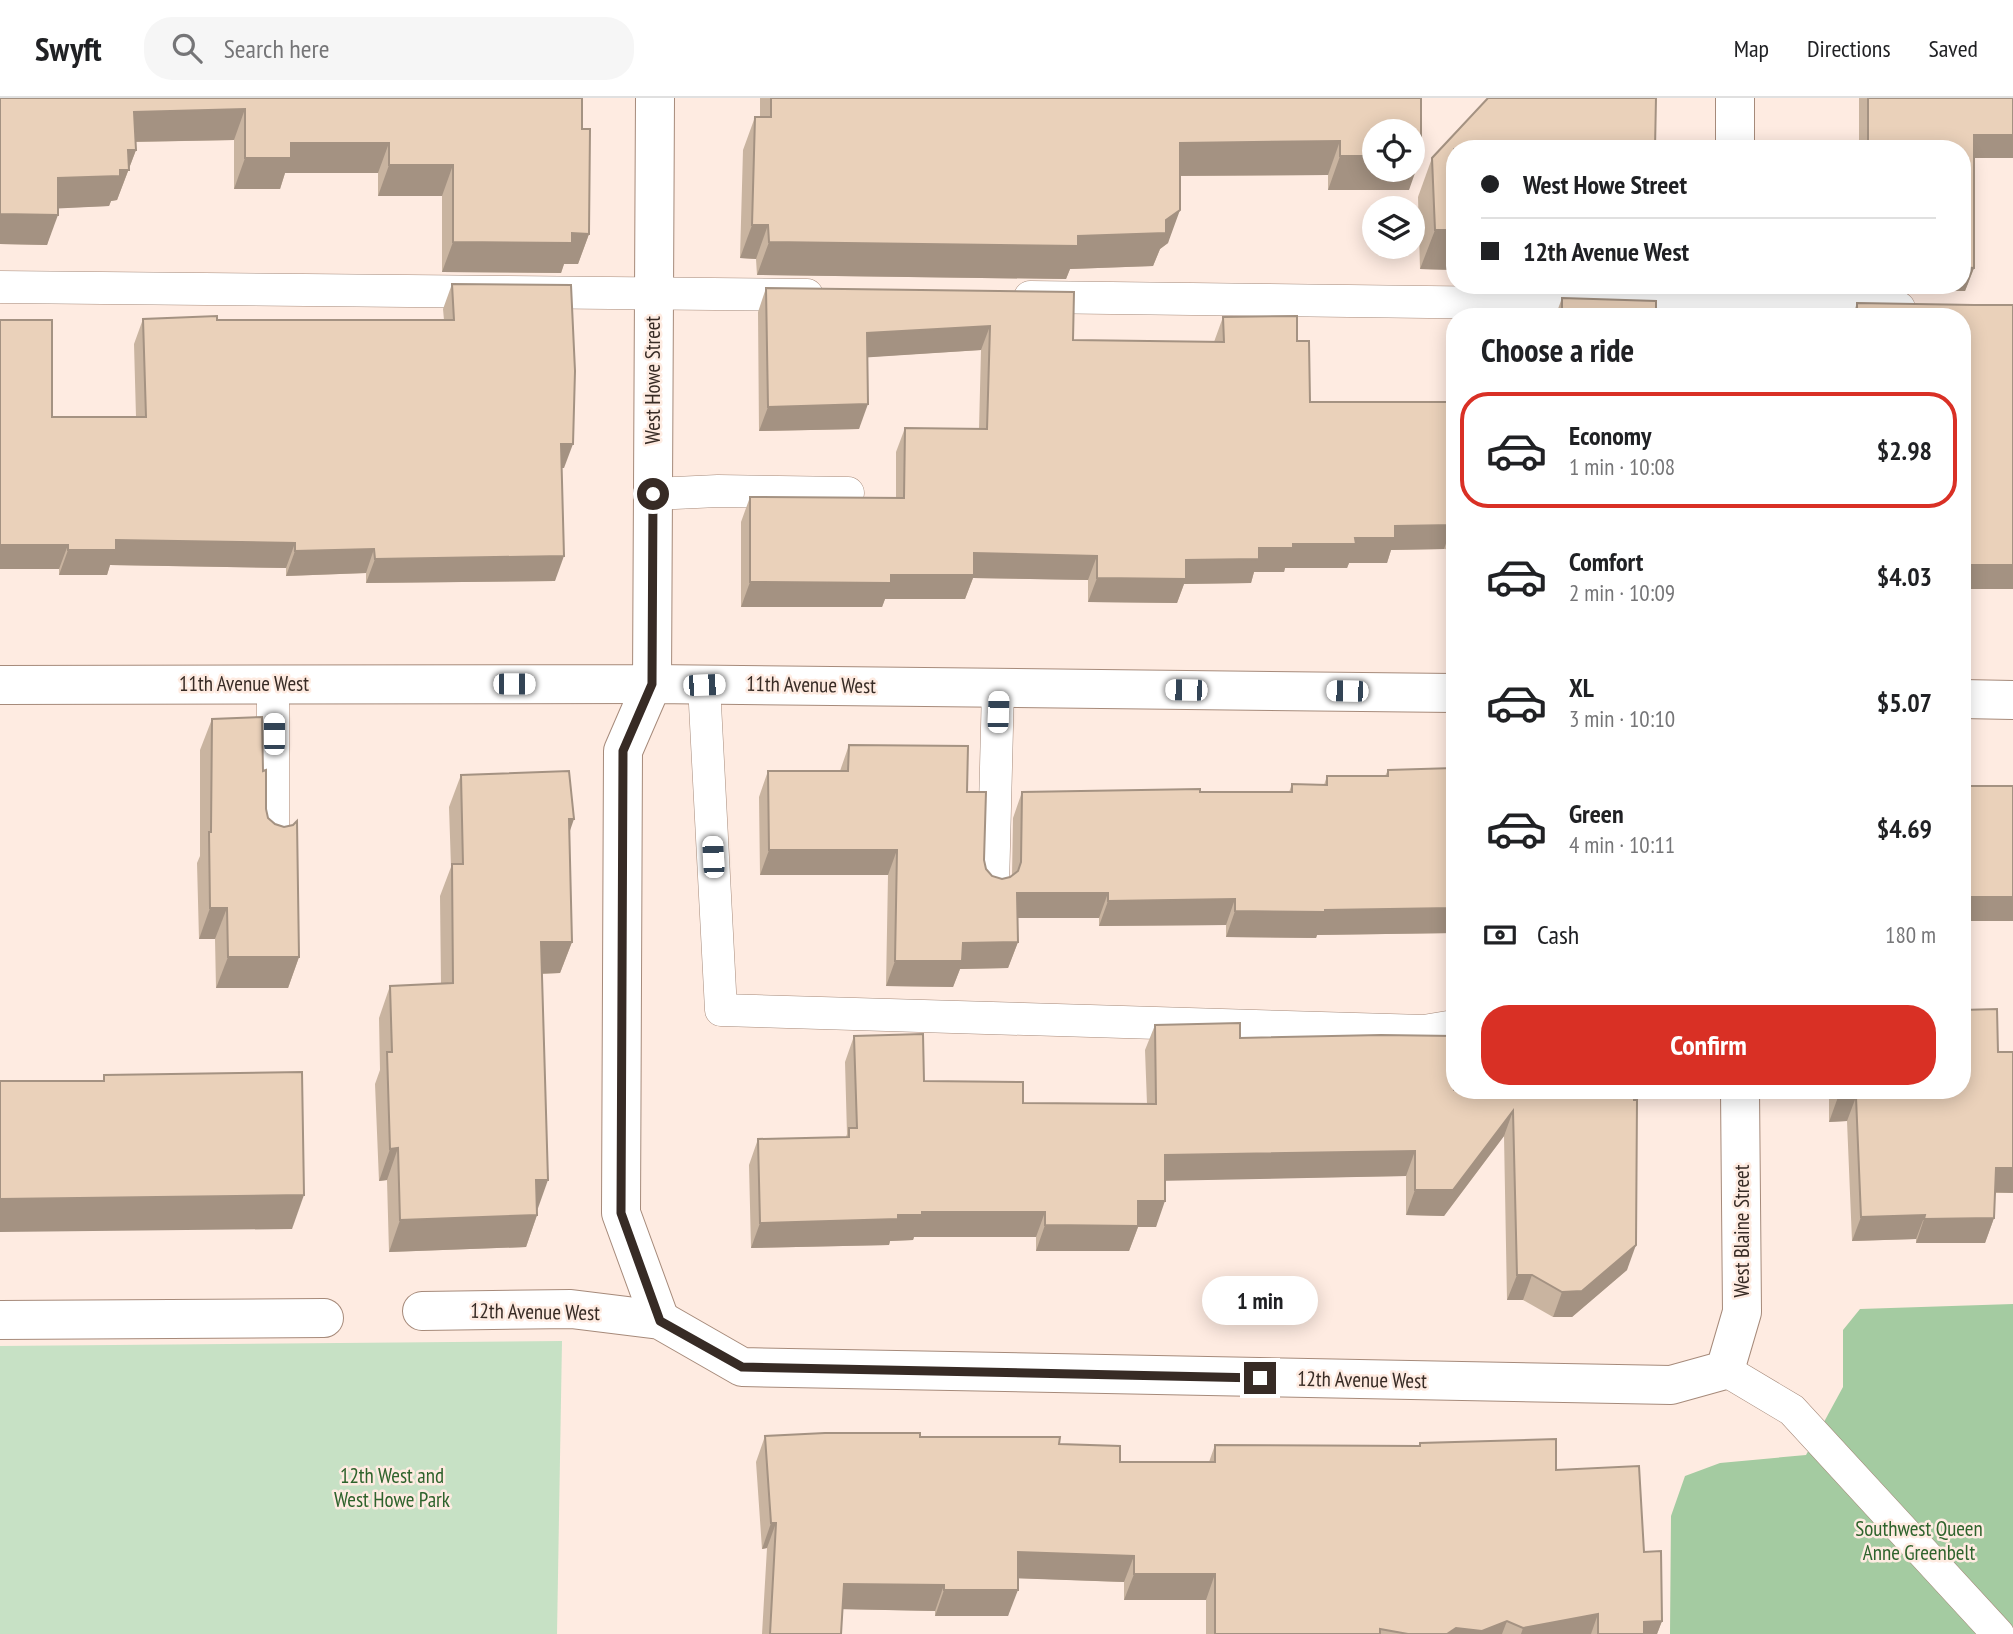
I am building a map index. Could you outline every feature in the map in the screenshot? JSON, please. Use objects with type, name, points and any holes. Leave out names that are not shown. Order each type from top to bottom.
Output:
[{"type":"street","name":"West Howe Street","points":[[655,98],[652,684],[623,751],[621,1213],[660,1321]]},
{"type":"street","points":[[1735,98],[1735,140]]},
{"type":"street","name":"11th Avenue West","points":[[0,685],[652,684],[1446,692]]},
{"type":"street","points":[[1971,699],[2013,700]]},
{"type":"street","name":"West Blaine Street","points":[[1725,1370],[1742,1312],[1740,1099]]},
{"type":"street","name":"12th Avenue West","points":[[422,1311],[571,1309],[660,1321],[742,1367],[1671,1385],[1725,1370]]},
{"type":"street","points":[[0,1320],[324,1318]]},
{"type":"lane","points":[[0,287],[830,295]]},
{"type":"lane","points":[[998,297],[1735,303],[1898,308]]},
{"type":"lane","points":[[653,494],[718,491],[848,493]]},
{"type":"lane","points":[[274,684],[274,840]]},
{"type":"lane","points":[[704,685],[721,1010],[1424,1031],[1446,1027]]},
{"type":"lane","points":[[993,886],[998,688]]},
{"type":"lane","points":[[1725,1370],[1792,1410],[1998,1634]]},
{"type":"green space","name":"Southwest Queen Anne Greenbelt","points":[[2013,1304],[2013,1634],[1670,1634],[1671,1516],[1685,1476],[1720,1463],[1806,1455],[1843,1387],[1843,1330],[1860,1309]]},
{"type":"green space","name":"12th West and West Howe Park","points":[[562,1341],[557,1634],[0,1634],[0,1346]]},
{"type":"building","points":[[0,98],[582,98],[582,129],[590,129],[589,234],[572,233],[572,243],[453,242],[453,165],[389,165],[389,143],[291,143],[291,158],[245,158],[245,109],[134,112],[136,150],[128,150],[129,170],[120,170],[120,176],[58,178],[58,215],[0,214]]},
{"type":"building","points":[[771,98],[1421,98],[1421,119],[1362,119],[1362,156],[1340,156],[1340,141],[1180,143],[1180,210],[1166,220],[1166,233],[1078,236],[1078,246],[769,242],[768,225],[752,225],[755,117],[771,117]]},
{"type":"building","points":[[1488,98],[1656,98],[1655,140],[1449,140]]},
{"type":"building","points":[[1868,98],[2013,98],[2013,135],[1974,135],[1974,268],[1971,268],[1971,140],[1868,140]]},
{"type":"building","points":[[1446,143],[1446,230],[1435,230],[1432,158]]},
{"type":"building","points":[[452,284],[571,285],[575,371],[573,444],[561,444],[564,556],[375,559],[374,549],[295,551],[295,543],[116,540],[116,550],[68,550],[68,545],[0,545],[0,320],[52,320],[52,417],[146,417],[143,319],[217,316],[217,320],[454,320]]},
{"type":"building","points":[[766,288],[1074,292],[1073,340],[1224,342],[1223,317],[1297,316],[1297,341],[1309,341],[1310,402],[1446,402],[1446,525],[1395,526],[1395,538],[1355,538],[1356,544],[1293,544],[1293,548],[1259,548],[1259,559],[1186,560],[1186,579],[1097,578],[1097,556],[974,553],[974,575],[891,575],[891,583],[750,582],[750,497],[904,498],[905,428],[987,429],[990,326],[867,333],[868,404],[768,407]]},
{"type":"building","points":[[1562,298],[1656,301],[1656,308],[1562,308]]},
{"type":"building","points":[[1857,303],[2013,305],[2013,565],[1971,565],[1971,308],[1857,308]]},
{"type":"building","points":[[262,717],[263,771],[266,770],[268,818],[284,827],[297,821],[299,957],[228,957],[227,908],[210,908],[212,719]]},
{"type":"building","points":[[849,745],[968,746],[967,792],[986,792],[986,869],[992,876],[1002,879],[1018,871],[1021,862],[1022,792],[1200,789],[1200,792],[1292,792],[1292,784],[1327,785],[1327,776],[1388,776],[1388,770],[1446,768],[1446,908],[1325,912],[1235,911],[1235,899],[1108,901],[1108,893],[1017,893],[1018,942],[963,943],[962,961],[895,961],[897,850],[769,850],[768,771],[848,771]]},
{"type":"building","points":[[569,771],[574,819],[569,819],[572,942],[541,942],[548,1180],[536,1180],[537,1215],[400,1220],[398,1148],[390,1149],[387,1052],[392,1052],[390,986],[453,983],[452,864],[463,864],[461,775]]},
{"type":"building","points":[[1971,786],[2013,786],[2013,897],[1971,897]]},
{"type":"building","points":[[1997,1009],[1998,1052],[2013,1052],[2013,1168],[1996,1168],[1994,1218],[1924,1219],[1925,1215],[1861,1217],[1856,1099],[1971,1099],[1971,1010]]},
{"type":"building","points":[[1240,1023],[1240,1038],[1446,1036],[1446,1099],[1637,1100],[1636,1245],[1582,1291],[1562,1292],[1532,1275],[1517,1275],[1513,1111],[1453,1190],[1415,1190],[1415,1151],[1165,1155],[1165,1201],[1138,1201],[1138,1226],[1045,1225],[1045,1212],[922,1212],[922,1215],[898,1215],[898,1219],[760,1223],[758,1139],[849,1137],[849,1128],[857,1128],[854,1036],[923,1034],[924,1081],[1023,1082],[1023,1103],[1156,1104],[1155,1025]]},
{"type":"building","points":[[302,1072],[304,1195],[0,1199],[0,1081],[104,1081],[104,1075]]},
{"type":"building","points":[[920,1433],[920,1437],[1060,1437],[1059,1444],[1120,1446],[1120,1462],[1215,1462],[1215,1445],[1420,1446],[1420,1443],[1556,1439],[1556,1470],[1639,1466],[1644,1552],[1661,1551],[1662,1621],[1644,1622],[1644,1634],[1598,1634],[1598,1614],[1523,1628],[1507,1621],[1482,1631],[1456,1628],[1447,1634],[1408,1634],[1380,1629],[1380,1634],[1215,1634],[1215,1574],[1134,1574],[1134,1556],[1018,1552],[1018,1590],[944,1590],[944,1585],[844,1584],[841,1634],[770,1634],[776,1523],[771,1523],[765,1436]]},
{"type":"route","points":[[653,494],[652,684],[623,751],[621,1213],[660,1321],[742,1367],[1260,1378]]}]
